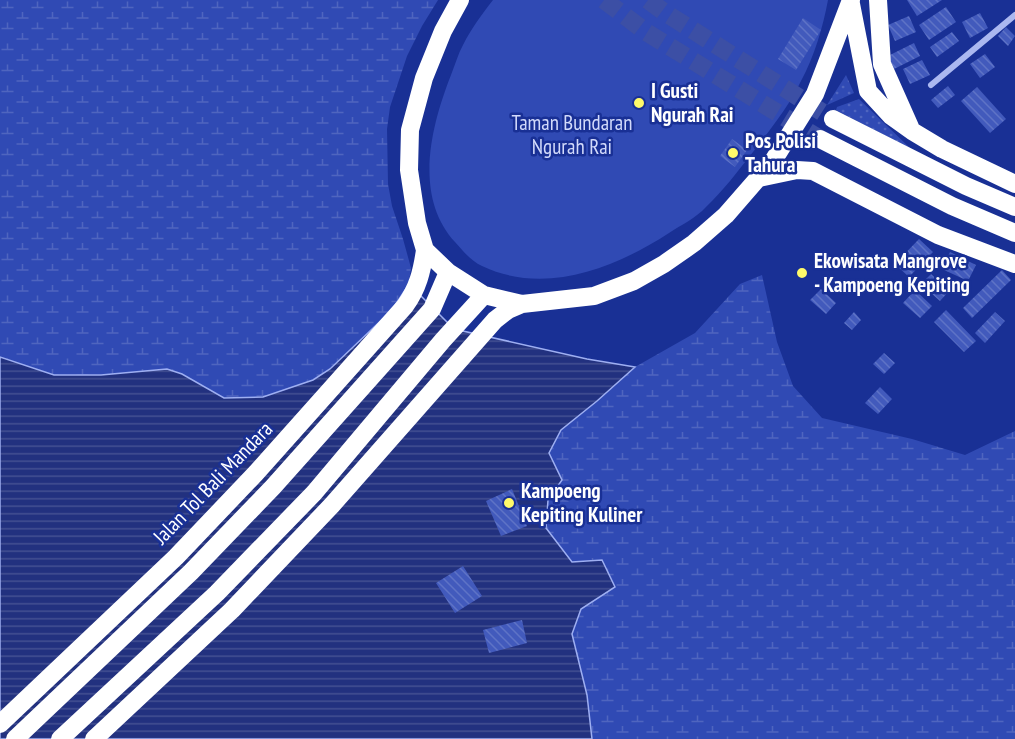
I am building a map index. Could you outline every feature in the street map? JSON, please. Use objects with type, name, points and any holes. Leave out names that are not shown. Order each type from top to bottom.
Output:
[{"type":"highway","points":[[460,0],[443,32],[424,78],[410,130],[410,179],[417,223],[425,250],[446,280],[484,296],[522,304],[594,296],[634,280],[654,270],[694,243],[726,215],[773,161],[815,94],[851,1]]},
{"type":"highway","points":[[878,0],[882,64],[912,131]]},
{"type":"highway","points":[[851,1],[868,91],[891,116],[912,131],[942,149],[1015,184]]},
{"type":"highway","points":[[833,119],[966,186],[1015,207]]},
{"type":"highway","points":[[820,138],[952,206],[1015,232]]},
{"type":"highway","points":[[759,178],[797,170],[813,171],[938,235],[1015,264]]},
{"type":"highway","name":"Jalan Tol Bali Mandara","points":[[0,724],[176,556],[256,473],[405,306],[415,292],[422,271],[425,250]]},
{"type":"highway","points":[[15,739],[191,572],[273,487],[432,309],[446,280]]},
{"type":"highway","points":[[60,739],[217,593],[314,493],[484,296]]},
{"type":"highway","points":[[94,739],[255,586],[340,497],[490,325],[500,315],[522,304]]},
{"type":"street","points":[[931,85],[1015,15]]},
{"type":"green space","points":[[0,0],[438,0],[407,56],[390,107],[387,129],[388,184],[392,206],[411,268],[408,289],[378,325],[330,369],[313,380],[263,397],[224,398],[182,374],[54,375],[0,357]]},
{"type":"green space","name":"Taman Bundaran Ngurah Rai","points":[[493,0],[828,0],[814,52],[791,100],[736,174],[702,211],[648,246],[603,267],[555,278],[530,278],[506,275],[482,266],[467,255],[442,224],[434,204],[430,182],[432,138],[444,95],[463,45]]},
{"type":"green space","points":[[846,75],[854,93],[827,105]]},
{"type":"green space","points":[[859,99],[911,149],[836,110],[837,107]]},
{"type":"green space","points":[[762,275],[777,342],[793,386],[822,418],[912,439],[965,455],[1015,431],[1015,739],[592,739],[587,695],[572,634],[581,609],[572,562],[546,528],[548,500],[562,480],[549,453],[561,430],[626,374],[695,333],[740,284]]},
{"type":"shaded area","points":[[409,284],[454,329],[587,359],[635,367],[561,430],[549,453],[562,480],[548,500],[546,528],[572,562],[602,560],[615,587],[581,609],[572,634],[587,695],[592,739],[0,739],[0,357],[54,375],[101,375],[167,369],[182,374],[224,398],[263,397],[313,380],[330,369],[392,310]]},
{"type":"building","points":[[907,0],[942,0],[917,16]]},
{"type":"building","points":[[946,7],[956,22],[929,40],[919,25]]},
{"type":"building","points":[[980,13],[988,28],[970,38],[962,22]]},
{"type":"building","points":[[909,16],[916,32],[895,41],[888,25]]},
{"type":"building","points":[[803,18],[821,30],[796,70],[778,59]]},
{"type":"building","points":[[1006,27],[1015,36],[1008,46],[998,36]]},
{"type":"building","points":[[952,32],[959,41],[937,57],[930,47]]},
{"type":"building","points":[[914,43],[920,56],[894,69],[888,56]]},
{"type":"building","points":[[985,54],[995,67],[980,78],[970,64]]},
{"type":"building","points":[[922,60],[930,75],[910,84],[903,69]]},
{"type":"building","points":[[948,86],[955,95],[938,108],[931,100]]},
{"type":"building","points":[[977,87],[1006,119],[990,133],[961,101]]},
{"type":"building","name":"Pos Polisi Tahura","points":[[732,139],[747,150],[735,167],[720,156]]},
{"type":"building","points":[[919,239],[933,252],[909,277],[895,264]]},
{"type":"building","points":[[950,252],[976,265],[968,281],[942,269]]},
{"type":"building","points":[[1002,270],[1011,280],[972,318],[963,308]]},
{"type":"building","points":[[931,274],[949,291],[940,301],[921,284]]},
{"type":"building","points":[[821,289],[836,303],[826,314],[810,300]]},
{"type":"building","points":[[915,290],[932,306],[920,318],[903,303]]},
{"type":"building","points":[[946,310],[976,341],[964,352],[934,322]]},
{"type":"building","points":[[854,312],[861,320],[852,330],[844,323]]},
{"type":"building","points":[[995,312],[1005,321],[985,343],[975,333]]},
{"type":"building","points":[[884,353],[895,363],[884,374],[873,364]]},
{"type":"building","points":[[880,387],[892,399],[878,414],[865,403]]},
{"type":"building","points":[[512,489],[527,526],[501,536],[486,501]]},
{"type":"building","points":[[463,566],[482,596],[455,613],[436,583]]},
{"type":"building","points":[[522,620],[527,643],[489,653],[483,630]]},
{"type":"tunnel","points":[[604,0],[646,32],[820,139]]},
{"type":"tunnel","points":[[648,0],[833,119]]},
{"type":"place","name":"I Gusti Ngurah Rai","points":[[639,103]]},
{"type":"place","name":"Pos Polisi Tahura","points":[[733,153]]},
{"type":"place","name":"Ekowisata Mangrove - Kampoeng Kepiting","points":[[802,273]]},
{"type":"place","name":"Kampoeng Kepiting Kuliner","points":[[509,503]]}]
